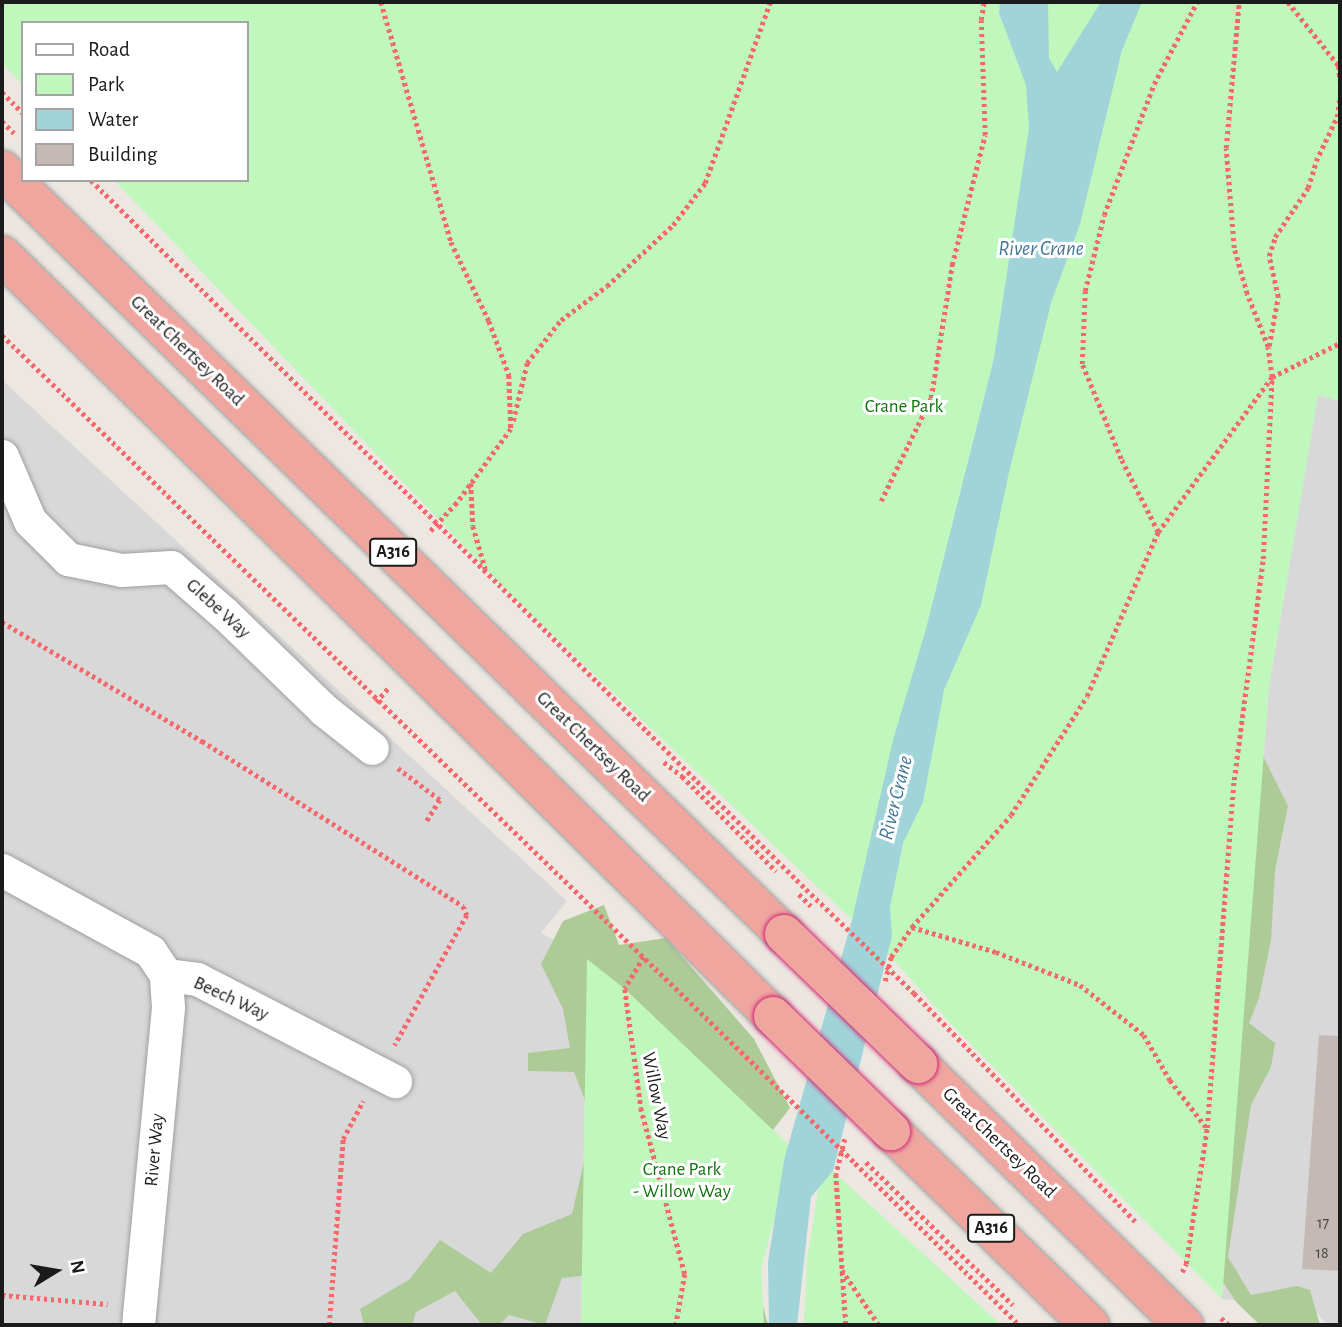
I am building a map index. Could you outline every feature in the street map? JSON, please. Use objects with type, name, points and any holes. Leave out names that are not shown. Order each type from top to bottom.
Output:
[{"type":"highway","name":"Great Chertsey Road","points":[[2,170],[1184,1325]]},
{"type":"highway","name":"A316","points":[[2,255],[1090,1325]]},
{"type":"street","name":"Glebe Way","points":[[2,456],[30,521],[68,559],[121,570],[172,567],[224,612],[324,710],[372,748]]},
{"type":"street","name":"Beech Way","points":[[2,870],[150,951],[166,975],[198,979],[387,1078]]},
{"type":"street","name":"River Way","points":[[139,1316],[168,1007],[166,975]]},
{"type":"path","points":[[381,2],[451,242],[489,321],[509,375],[511,429]]},
{"type":"path","points":[[428,534],[511,429],[527,363],[561,320],[607,286],[663,234],[705,183],[770,2]]},
{"type":"path","points":[[881,501],[931,398],[952,265],[985,135],[981,20],[984,2]]},
{"type":"path","points":[[1158,532],[1121,459],[1082,363],[1085,291],[1104,215],[1154,84],[1197,2]]},
{"type":"path","points":[[1177,1279],[1186,1264],[1207,1128],[1234,780],[1263,559],[1272,377],[1268,346],[1247,294],[1234,248],[1226,148],[1239,2]]},
{"type":"path","points":[[1288,2],[1339,66],[1340,80]]},
{"type":"path","points":[[2,92],[21,111]]},
{"type":"path","points":[[1268,346],[1278,297],[1269,257],[1275,237],[1307,188],[1316,161],[1337,117],[1340,95]]},
{"type":"path","points":[[2,121],[21,140]]},
{"type":"path","points":[[93,182],[914,993],[1144,1231]]},
{"type":"path","points":[[2,335],[1019,1325]]},
{"type":"path","points":[[891,957],[912,927],[1011,816],[1087,696],[1158,532],[1272,377],[1340,343]]},
{"type":"path","points":[[471,482],[473,526],[486,573]]},
{"type":"path","points":[[2,622],[202,741],[463,906],[467,915],[387,1078],[343,1139],[328,1325]]},
{"type":"path","points":[[372,748],[440,800],[426,822]]},
{"type":"path","points":[[912,927],[996,951],[1080,985],[1144,1035],[1170,1080],[1207,1128]]},
{"type":"path","name":"Willow Way","points":[[643,957],[625,989],[641,1108],[685,1275],[676,1325]]},
{"type":"path","points":[[859,1155],[1019,1310]]},
{"type":"path","points":[[836,1174],[846,1325]]},
{"type":"path","points":[[1173,1261],[1182,1271]]},
{"type":"path","points":[[842,1269],[880,1325]]},
{"type":"path","points":[[2,1295],[139,1316]]},
{"type":"shaded area","points":[[2,380],[567,901],[541,933],[587,959],[581,1325],[2,1325]]},
{"type":"shaded area","points":[[1318,395],[1340,401],[1340,1325],[1327,1325],[1312,1307],[1222,1299],[1269,687]]},
{"type":"green space","name":"Crane Park","points":[[2,2],[1340,2],[1340,401],[1318,395],[1269,687],[1222,1299],[952,1025],[891,957],[511,595],[116,182],[248,182],[248,21],[21,21],[21,83],[2,63]]},
{"type":"green space","points":[[1263,756],[1288,806],[1275,870],[1271,940],[1259,998],[1249,1023],[1275,1043],[1271,1067],[1251,1105],[1228,1257],[1251,1295],[1297,1286],[1310,1290],[1320,1325],[1260,1325],[1237,1303],[1207,1259]]},
{"type":"green space","name":"Crane Park - Willow Way","points":[[604,905],[619,945],[666,938],[754,1039],[790,1108],[766,1139],[751,1262],[768,1325],[639,1325],[600,1274],[562,1278],[545,1325],[509,1315],[499,1325],[482,1325],[455,1291],[416,1312],[412,1325],[364,1325],[360,1309],[410,1279],[440,1240],[491,1273],[523,1234],[572,1214],[593,1121],[574,1072],[528,1071],[528,1053],[570,1048],[563,1009],[541,964],[563,921]]},
{"type":"green space","name":"Crane Park - Willow Way","points":[[587,959],[625,989],[793,1149],[761,1269],[764,1325],[581,1325]]},
{"type":"green space","points":[[823,1162],[1001,1325],[804,1325],[807,1260]]},
{"type":"water","name":"River Crane","points":[[1000,2],[1048,2],[1049,58],[1057,72],[1101,2],[1142,2],[1122,50],[1080,224],[1051,303],[1009,472],[981,605],[944,690],[923,802],[903,843],[890,907],[892,936],[833,1171],[811,1197],[797,1325],[769,1325],[768,1262],[784,1160],[852,920],[893,740],[926,629],[994,358],[1029,128],[1026,85],[999,13]]},
{"type":"building","points":[[1319,1035],[1340,1036],[1340,1271],[1302,1269]]}]
